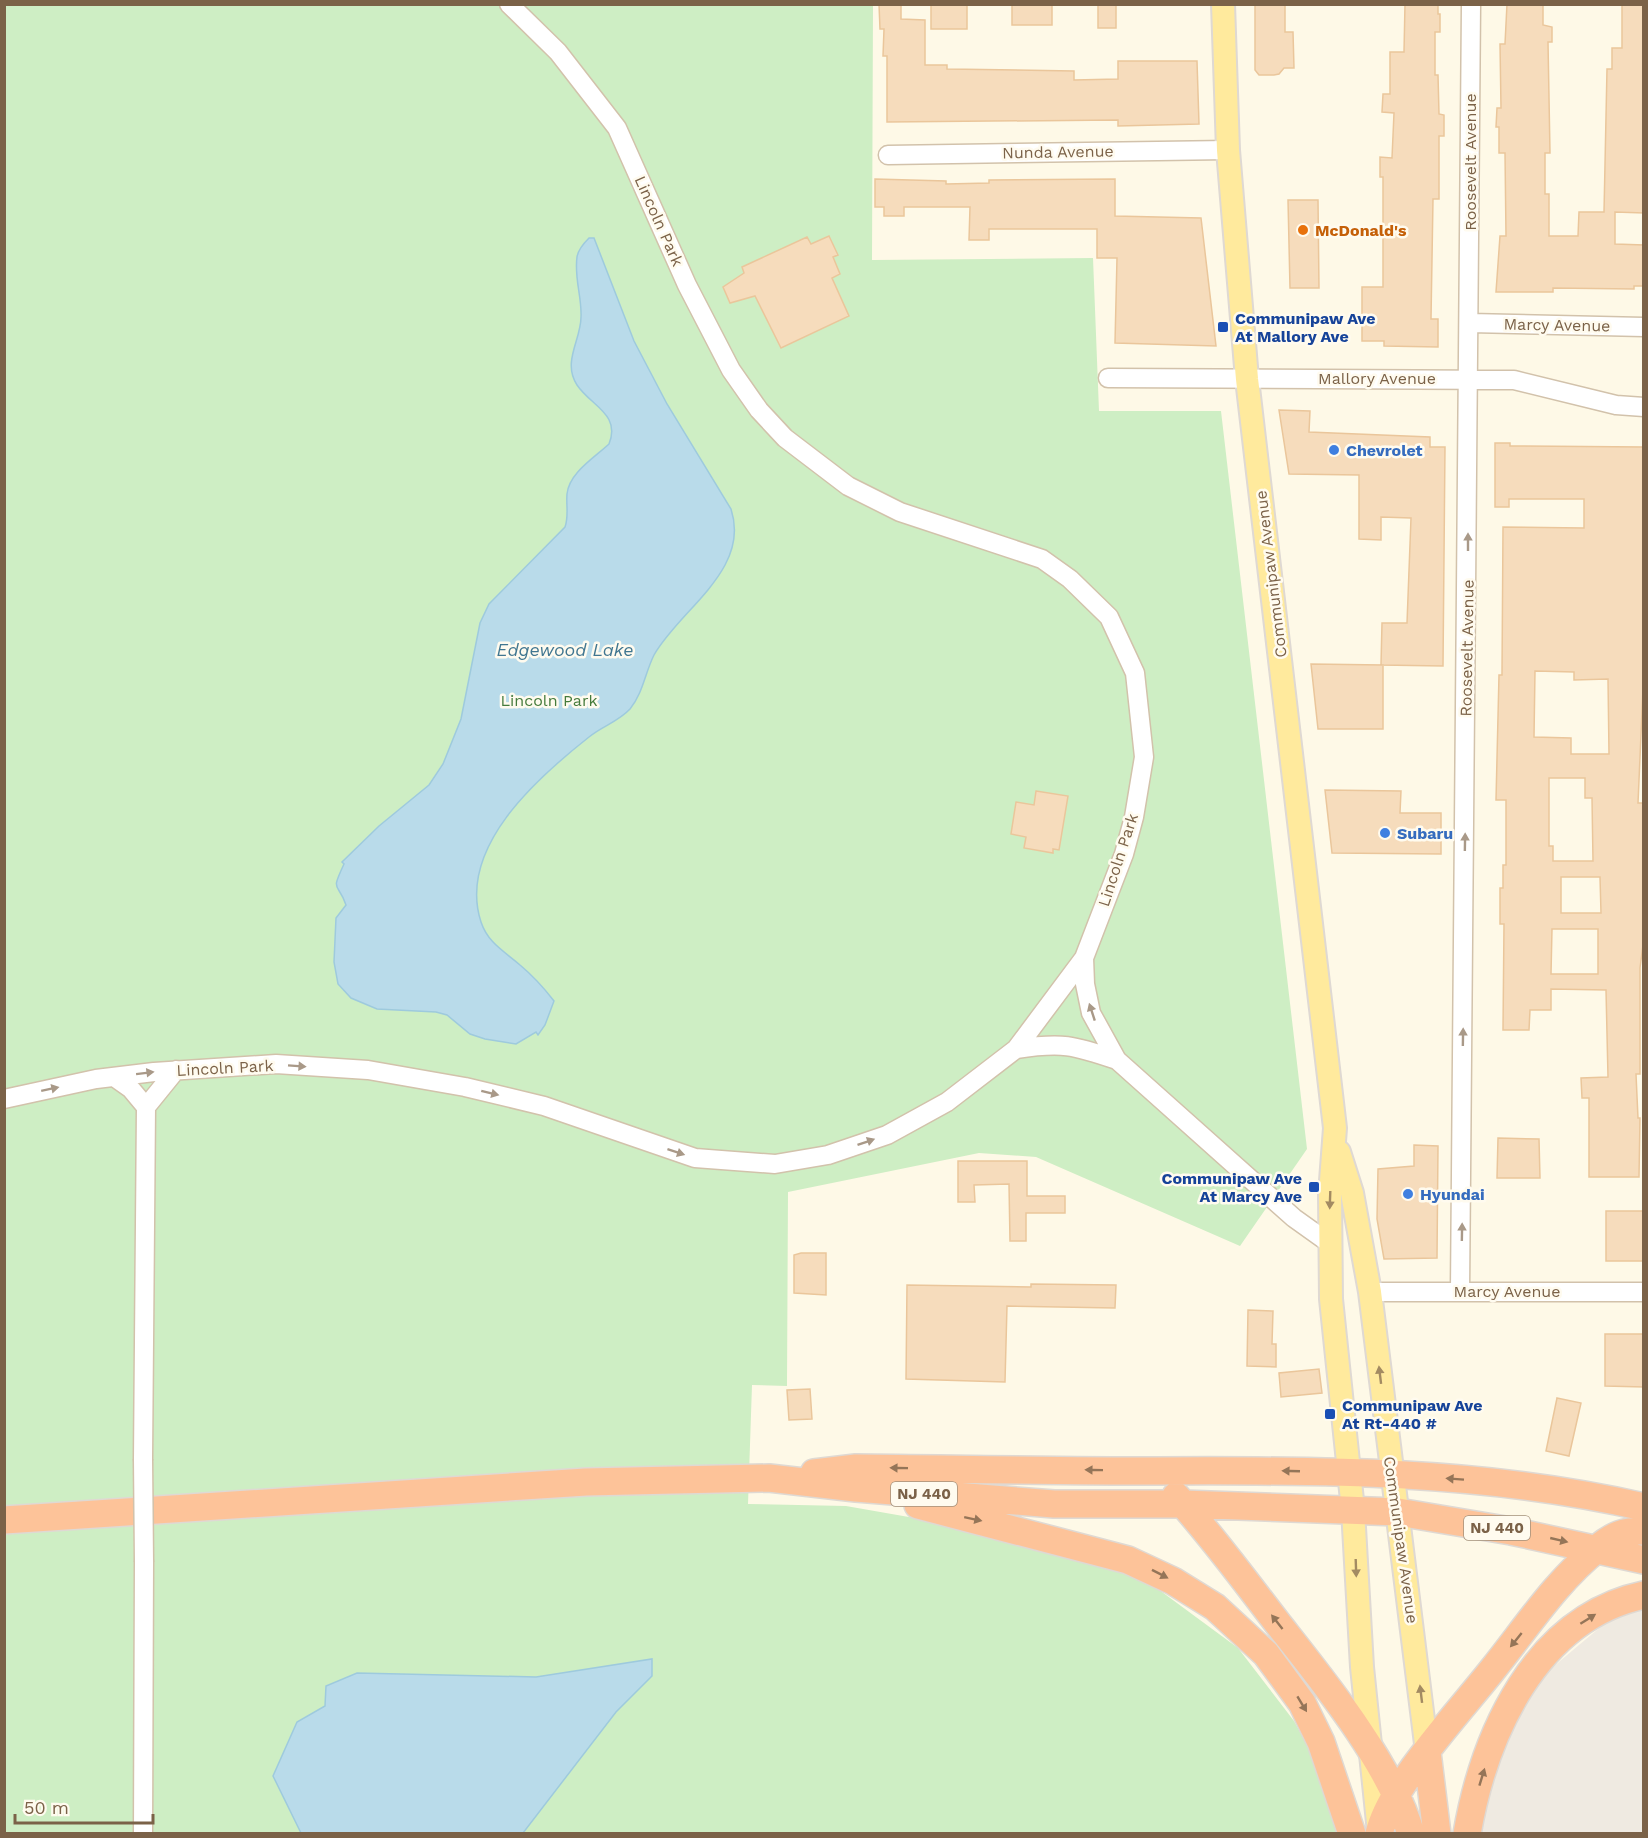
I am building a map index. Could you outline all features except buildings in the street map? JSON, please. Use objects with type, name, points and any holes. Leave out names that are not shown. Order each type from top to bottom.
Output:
[{"type":"highway","points":[[4,1520],[586,1482],[769,1478],[856,1468],[1392,1475],[1552,1488],[1644,1508]]},
{"type":"highway","points":[[1153,1471],[1183,1503],[1310,1664],[1372,1755],[1396,1796],[1411,1833]]},
{"type":"highway","points":[[769,1478],[856,1488],[1112,1554],[1158,1572],[1202,1599],[1253,1641],[1294,1691],[1322,1742],[1353,1833]]},
{"type":"highway","name":"NJ 440","points":[[856,1488],[1054,1504],[1183,1503],[1398,1512],[1511,1531],[1644,1560]]},
{"type":"highway","points":[[1379,1833],[1396,1796],[1427,1752],[1553,1594],[1596,1549],[1620,1533],[1644,1531]]},
{"type":"highway","points":[[1467,1833],[1489,1754],[1504,1714],[1523,1681],[1551,1647],[1575,1627],[1609,1607],[1644,1595]]},
{"type":"highway","name":"Communipaw Avenue","points":[[1427,1752],[1437,1833]]},
{"type":"main road","name":"Communipaw Avenue","points":[[1223,4],[1228,150],[1247,379],[1336,1142],[1352,1193],[1370,1292],[1427,1752]]},
{"type":"main road","name":"Communipaw Avenue","points":[[1336,1142],[1330,1194],[1329,1243],[1333,1317],[1353,1510],[1360,1647],[1379,1833]]},
{"type":"street","name":"Lincoln Park","points":[[4,1099],[114,1077],[176,1070],[276,1064],[368,1070],[465,1087],[544,1106],[695,1158],[775,1164],[828,1155],[887,1135],[947,1102],[1016,1049],[1084,958],[1124,854],[1134,817],[1144,757],[1135,673],[1108,616],[1070,579],[1042,559],[900,512],[848,486],[785,438],[759,410],[731,370],[687,285],[617,128],[558,52],[509,4]]},
{"type":"street","name":"Roosevelt Avenue","points":[[1460,1291],[1470,378],[1471,4]]},
{"type":"street","name":"Nunda Avenue","points":[[888,155],[1228,150]]},
{"type":"street","name":"Marcy Avenue","points":[[1470,323],[1644,327]]},
{"type":"street","name":"Mallory Avenue","points":[[1108,378],[1514,380],[1616,405],[1644,407]]},
{"type":"street","name":"Lincoln Park","points":[[1084,958],[1085,984],[1091,1013],[1117,1060],[1294,1218],[1329,1243]]},
{"type":"street","name":"Lincoln Park","points":[[1016,1049],[1054,1043],[1081,1047],[1117,1060]]},
{"type":"street","points":[[142,1833],[146,1107],[176,1070]]},
{"type":"street","points":[[114,1077],[131,1089],[146,1107]]},
{"type":"street","name":"Marcy Avenue","points":[[1370,1292],[1644,1293]]},
{"type":"shaded area","points":[[1629,1603],[1643,1606],[1643,1833],[1477,1833],[1475,1803],[1523,1692]]},
{"type":"green space","name":"Lincoln Park","points":[[5,5],[873,5],[872,260],[1093,258],[1099,411],[1221,411],[1307,1149],[1240,1246],[1036,1157],[979,1153],[788,1192],[787,1386],[752,1385],[748,1504],[846,1506],[983,1530],[1143,1578],[1238,1648],[1294,1721],[1338,1801],[1349,1833],[5,1834]]},
{"type":"water","name":"Edgewood Lake","points":[[589,238],[594,238],[634,341],[667,404],[731,509],[734,531],[731,551],[722,570],[710,588],[654,655],[638,696],[630,709],[589,737],[547,773],[506,817],[491,842],[480,868],[477,894],[481,922],[492,941],[529,973],[554,1001],[545,1025],[538,1035],[536,1032],[516,1044],[470,1034],[447,1015],[436,1012],[377,1009],[351,998],[338,984],[334,962],[336,918],[346,905],[336,884],[344,864],[342,862],[379,826],[429,785],[443,764],[461,719],[480,623],[489,604],[565,527],[567,494],[572,479],[583,466],[609,444],[612,434],[608,418],[577,385],[571,368],[581,317],[576,272],[577,257],[583,244]]},
{"type":"water","points":[[652,1659],[652,1676],[616,1712],[523,1833],[301,1833],[273,1776],[297,1722],[325,1706],[326,1686],[357,1673],[536,1677]]},
{"type":"place","name":"McDonald's","points":[[1303,230]]},
{"type":"place","name":"Communipaw Ave At Mallory Ave","points":[[1223,327]]},
{"type":"place","name":"Chevrolet","points":[[1334,450]]},
{"type":"place","name":"Subaru","points":[[1385,833]]},
{"type":"place","name":"Communipaw Ave At Marcy Ave","points":[[1314,1187]]},
{"type":"place","name":"Hyundai","points":[[1408,1194]]},
{"type":"place","name":"Communipaw Ave At Rt-440 #","points":[[1330,1414]]}]
